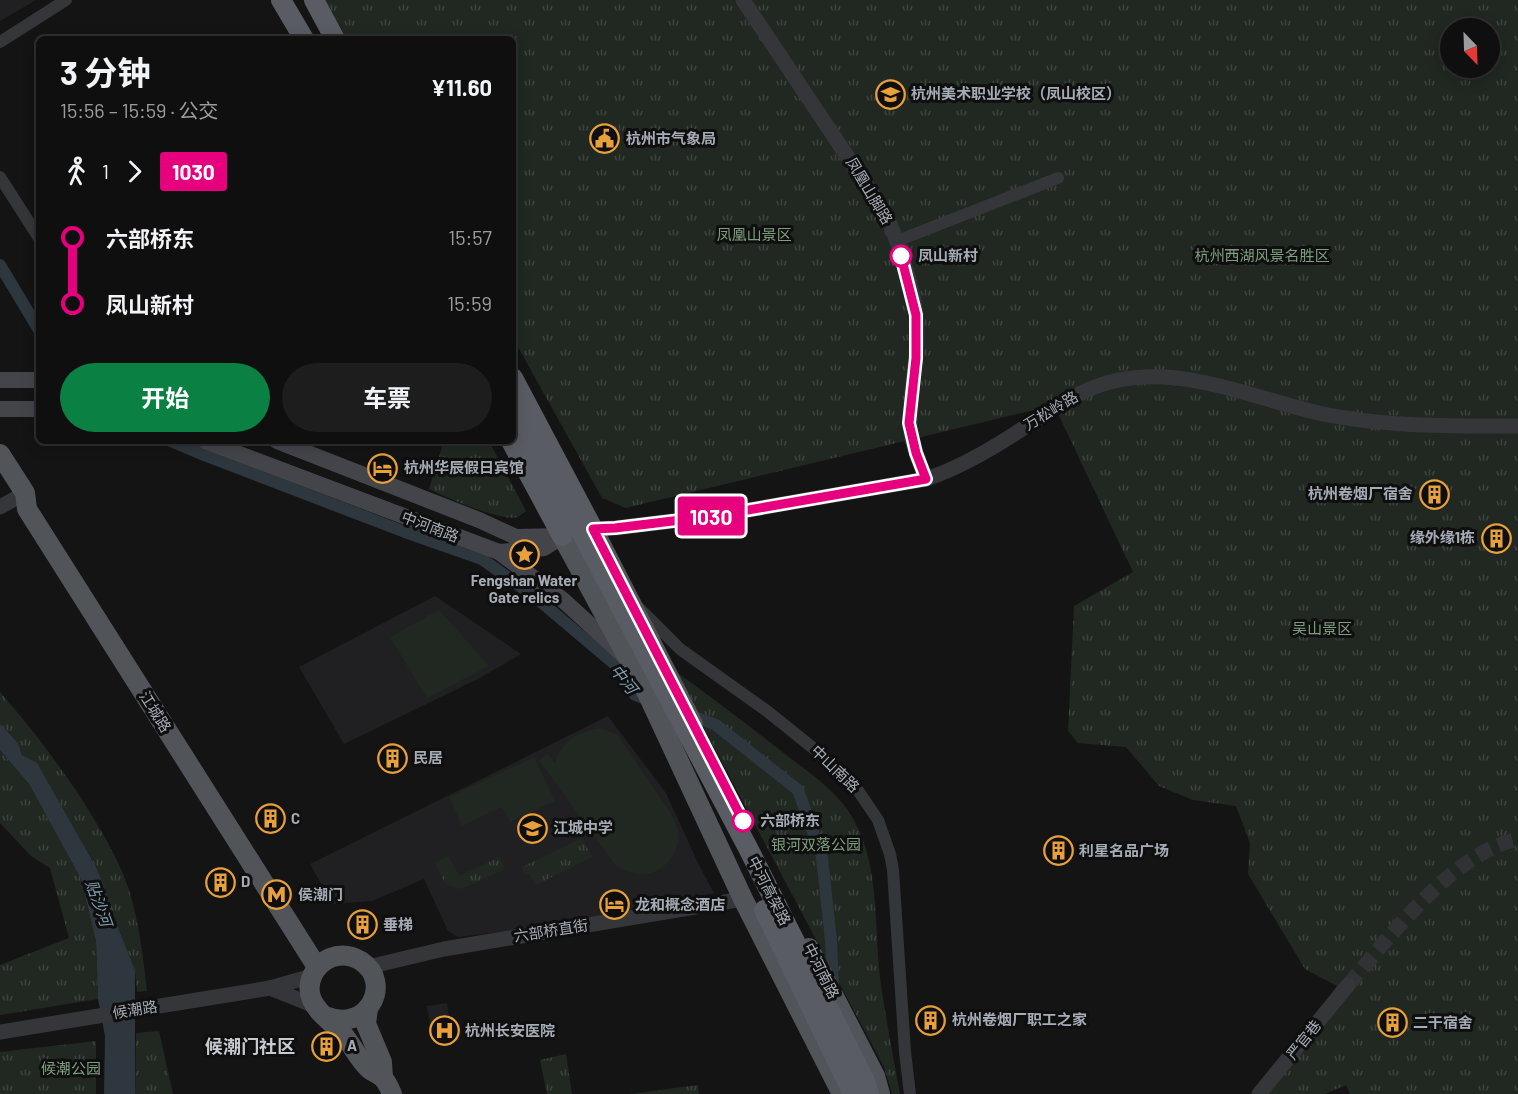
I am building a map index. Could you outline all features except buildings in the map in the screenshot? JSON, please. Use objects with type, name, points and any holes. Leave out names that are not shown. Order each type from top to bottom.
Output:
[{"type":"highway","points":[[276,0],[292,36]]},
{"type":"highway","points":[[281,0],[302,36]]},
{"type":"highway","points":[[297,0],[316,36]]},
{"type":"highway","points":[[314,0],[333,36]]},
{"type":"highway","points":[[516,384],[593,529]]},
{"type":"highway","name":"中河高架路","points":[[516,409],[748,848],[860,1071],[869,1094]]},
{"type":"highway","name":"中河高架路","points":[[516,428],[665,706],[853,1094]]},
{"type":"highway","points":[[513,444],[562,536]]},
{"type":"main road","points":[[0,381],[36,379]]},
{"type":"main road","points":[[0,409],[36,409]]},
{"type":"main road","name":"中河南路","points":[[212,444],[499,552],[563,600],[629,660]]},
{"type":"main road","name":"中河南路","points":[[284,444],[516,537],[562,536],[651,702],[739,900],[842,1094]]},
{"type":"main road","name":"江城路","points":[[0,454],[25,493],[27,509],[314,972],[310,987],[311,999],[320,1011]]},
{"type":"main road","points":[[499,552],[544,548],[562,536],[593,529]]},
{"type":"main road","name":"中河南路","points":[[593,529],[840,1009],[874,1076],[880,1094]]},
{"type":"main road","points":[[314,972],[327,959],[349,956],[368,967],[374,977],[374,998],[362,1015],[344,1021],[320,1011]]},
{"type":"main road","points":[[368,1008],[366,1024],[382,1062],[388,1086]]},
{"type":"main road","points":[[320,1011],[344,1035],[368,1069],[388,1086]]},
{"type":"street","points":[[0,42],[66,0]]},
{"type":"street","name":"凤凰山脚路","points":[[743,0],[883,210],[897,241],[916,315],[916,358],[909,423],[916,453],[926,479]]},
{"type":"street","points":[[0,177],[36,233]]},
{"type":"street","points":[[897,241],[1058,178]]},
{"type":"street","name":"万松岭路","points":[[593,529],[714,516],[926,479],[967,462],[1080,393],[1116,381],[1139,378],[1200,382],[1354,419],[1433,425],[1518,426]]},
{"type":"street","points":[[2,502],[25,493]]},
{"type":"street","name":"中山南路","points":[[626,594],[680,650],[767,711],[837,768],[855,786],[878,820],[893,870],[905,1052],[910,1094]]},
{"type":"street","name":"六部桥直街","points":[[368,967],[444,949],[739,900]]},
{"type":"street","name":"候潮路","points":[[0,1032],[270,988],[314,972]]},
{"type":"street","name":"严官巷","points":[[1259,1094],[1348,985]]},
{"type":"street","points":[[270,988],[320,1011]]},
{"type":"shaded area","points":[[0,0],[36,0],[0,21]]},
{"type":"shaded area","points":[[435,596],[521,654],[480,678],[344,744],[299,667]]},
{"type":"shaded area","name":"江城中学","points":[[608,716],[666,793],[714,893],[556,925],[458,937],[448,931],[424,879],[372,901],[332,904],[310,864]]},
{"type":"shaded area","name":"杭州长安医院","points":[[447,1003],[450,1022],[456,1021],[459,1040],[433,1043],[427,1006]]},
{"type":"green space","name":"凤凰山景区","points":[[325,0],[1518,0],[1518,1094],[1350,1094],[1346,1085],[1325,1094],[1267,1094],[1337,986],[1305,969],[1248,874],[1250,843],[1236,806],[1193,800],[1159,786],[1126,747],[1078,743],[1068,731],[1074,606],[1133,572],[1054,405],[626,508],[602,498],[516,343],[516,36],[345,36]]},
{"type":"green space","points":[[443,444],[491,444],[526,511],[518,517],[500,516],[473,508],[429,489]]},
{"type":"green space","points":[[439,610],[489,666],[427,698],[390,637]]},
{"type":"green space","name":"银河双落公园","points":[[672,669],[820,781],[843,803],[859,830],[871,870],[880,977],[900,1094],[892,1094],[884,1067]]},
{"type":"green space","points":[[0,692],[62,771],[113,852],[124,875],[135,913],[147,991],[137,992],[135,970],[97,869],[37,764],[22,755],[18,743],[0,724]]},
{"type":"green space","points":[[604,729],[618,735],[669,810],[678,829],[679,840],[675,852],[664,866],[654,872],[638,874],[616,866],[539,760],[548,754],[555,763],[566,744],[583,733]]},
{"type":"green space","points":[[0,750],[29,784],[81,879],[96,941],[98,999],[0,1015],[0,965],[69,938],[50,868],[31,856],[0,823]]},
{"type":"green space","points":[[534,757],[555,801],[510,822],[502,807],[462,826],[449,797]]},
{"type":"green space","points":[[582,838],[592,857],[536,885],[530,875],[524,874],[522,867]]},
{"type":"green space","points":[[448,856],[459,876],[500,857],[505,869],[461,889],[445,884],[435,862]]},
{"type":"green space","points":[[159,1031],[173,1094],[135,1094],[136,1033]]},
{"type":"green space","name":"候潮公园","points":[[96,1041],[96,1094],[0,1094],[0,1052]]},
{"type":"green space","points":[[566,1054],[572,1094],[547,1094],[540,1060]]},
{"type":"green space","points":[[698,1085],[699,1094],[630,1094]]},
{"type":"water","name":"贴沙河","points":[[0,724],[18,743],[22,755],[37,763],[97,869],[135,970],[135,1094],[104,1094],[105,1036],[98,999],[96,941],[81,879],[29,784],[0,750]]},
{"type":"waterway","name":"中河","points":[[0,265],[36,325]]},
{"type":"waterway","name":"中河","points":[[178,444],[405,532],[482,559],[535,597],[618,667],[635,695],[651,701]]},
{"type":"waterway","name":"中河","points":[[687,714],[716,725],[798,790],[822,857],[831,941],[833,986]]},
{"type":"tunnel","points":[[1348,985],[1403,921],[1446,879],[1469,861],[1493,848],[1518,839]]},
{"type":"bus line","name":"1030","points":[[743,821],[593,529],[714,516],[926,479],[916,453],[909,423],[916,358],[916,315],[901,256]]},
{"type":"place","name":"杭州美术职业学校（凤山校区）","points":[[890,94]]},
{"type":"place","name":"杭州市气象局","points":[[605,139]]},
{"type":"place","name":"凤山新村","points":[[901,256]]},
{"type":"place","name":"杭州华辰假日宾馆","points":[[383,468]]},
{"type":"place","name":"杭州卷烟厂宿舍","points":[[1434,494]]},
{"type":"place","name":"缘外缘1栋","points":[[1496,538]]},
{"type":"place","name":"Fengshan Water Gate relics","points":[[524,554]]},
{"type":"place","name":"民居","points":[[392,758]]},
{"type":"place","name":"C","points":[[270,819]]},
{"type":"place","name":"六部桥东","points":[[743,821]]},
{"type":"place","name":"江城中学","points":[[532,828]]},
{"type":"place","name":"利星名品广场","points":[[1058,851]]},
{"type":"place","name":"D","points":[[220,882]]},
{"type":"place","name":"侯潮门","points":[[277,895]]},
{"type":"place","name":"龙和概念酒店","points":[[614,905]]},
{"type":"place","name":"垂梯","points":[[362,925]]},
{"type":"place","name":"杭州卷烟厂职工之家","points":[[931,1020]]},
{"type":"place","name":"二干宿舍","points":[[1392,1023]]},
{"type":"place","name":"杭州长安医院","points":[[444,1031]]},
{"type":"place","name":"A","points":[[326,1046]]},
{"type":"district","name":"候潮门社区","points":[[250,1047]]},
{"type":"park label","name":"杭州西湖风景名胜区","points":[[1262,256]]},
{"type":"park label","name":"吴山景区","points":[[1322,629]]}]
